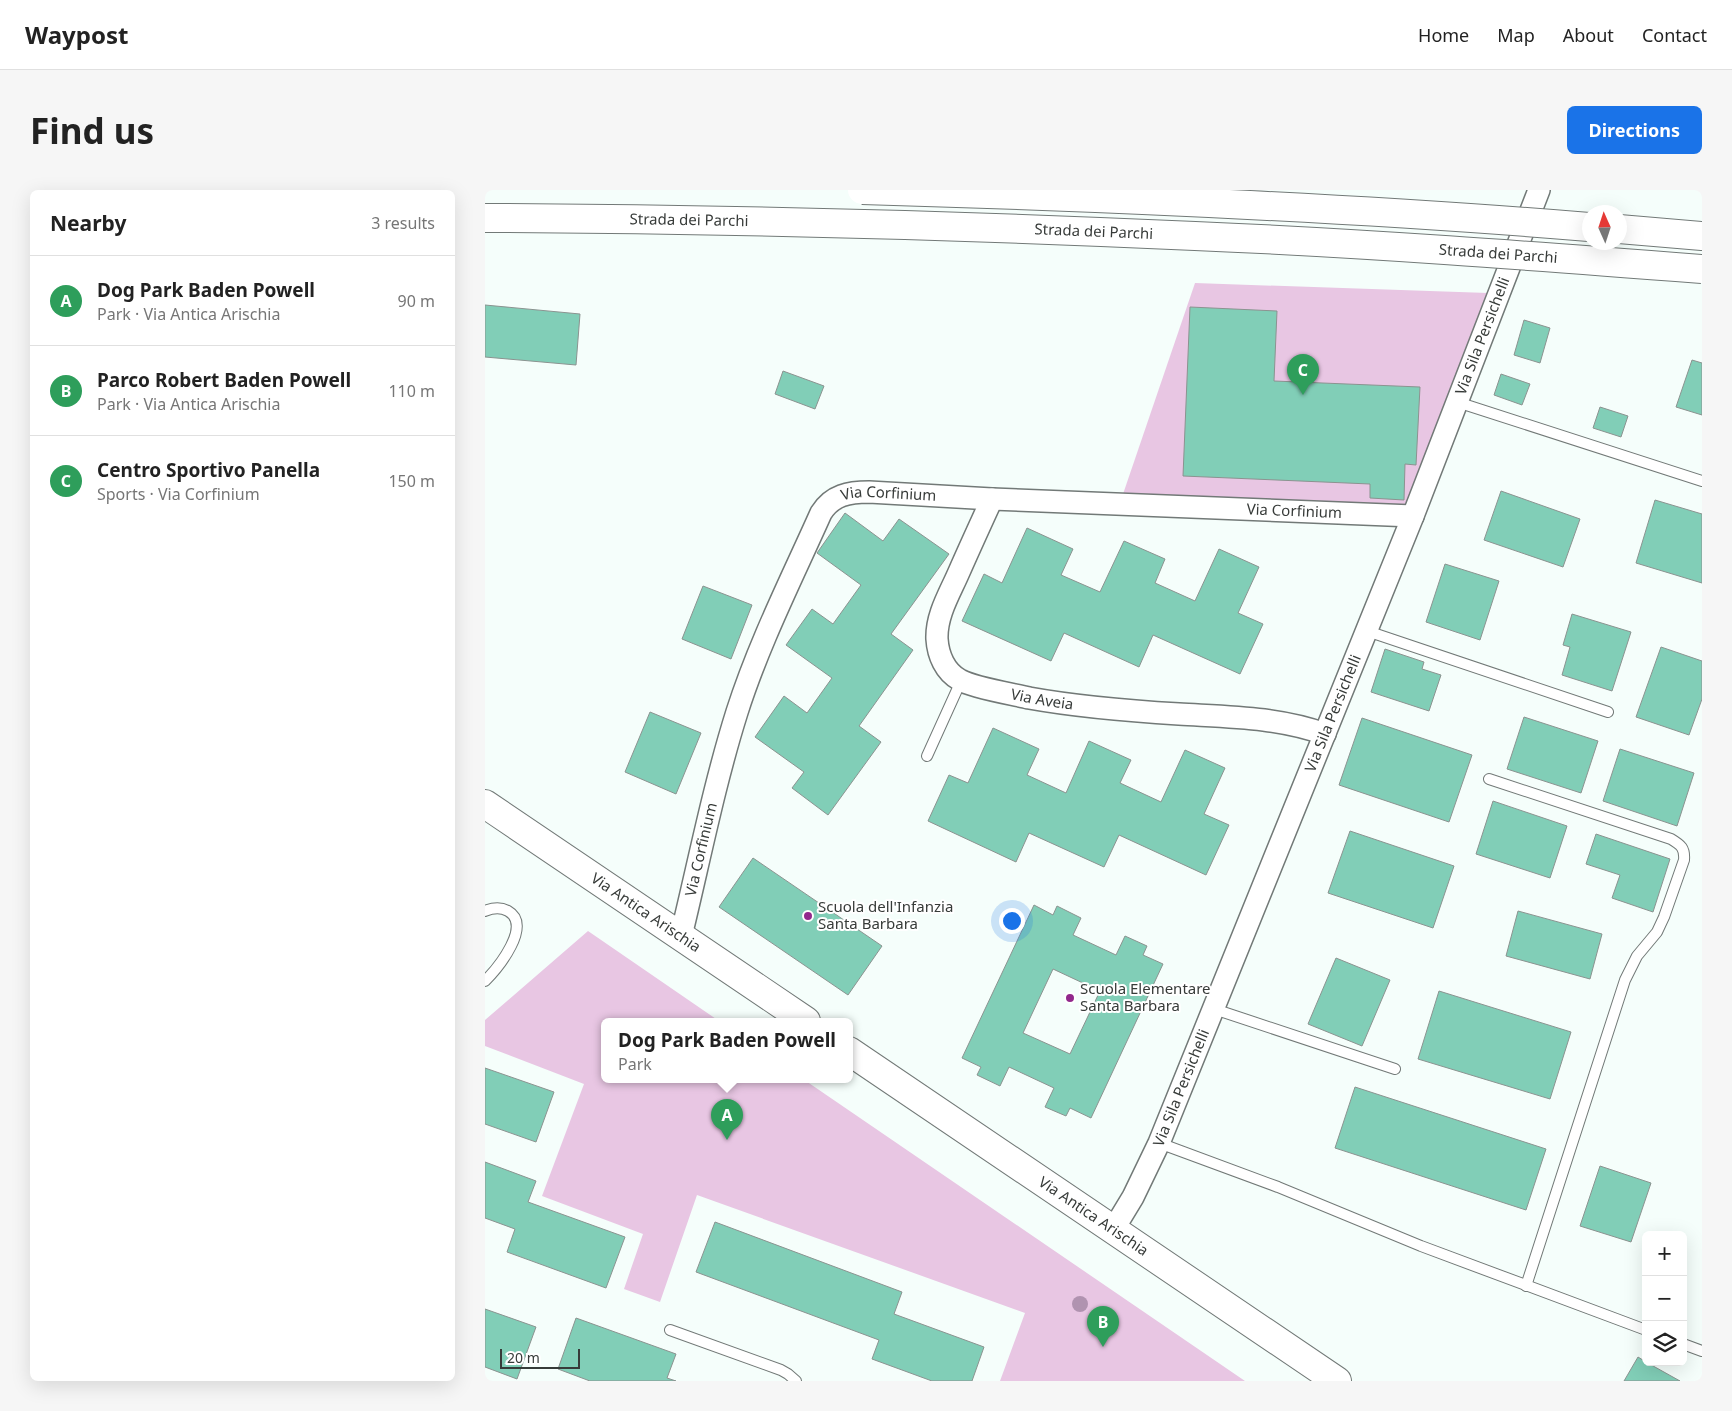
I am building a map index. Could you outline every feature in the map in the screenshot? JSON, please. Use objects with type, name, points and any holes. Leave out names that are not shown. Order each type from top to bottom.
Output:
[{"type":"main road","points":[[861,190],[1195,201],[1582,226]]},
{"type":"main road","name":"Strada dei Parchi","points":[[485,218],[761,221],[1197,236],[1499,254],[1702,269]]},
{"type":"main road","points":[[1627,230],[1702,236]]},
{"type":"main road","name":"Via Antica Arischia","points":[[485,804],[802,1018]]},
{"type":"main road","name":"Via Antica Arischia","points":[[853,1054],[1337,1381]]},
{"type":"street","name":"Via Sila Persichelli","points":[[1113,1230],[1133,1198],[1159,1143],[1413,516],[1539,190]]},
{"type":"street","name":"Via Corfinium","points":[[681,936],[737,712],[755,661],[824,508],[828,503],[843,495],[860,492],[1413,516]]},
{"type":"street","name":"Via Aveia","points":[[992,499],[945,603],[937,628],[941,659],[953,675],[961,680],[1019,696],[1064,704],[1108,710],[1269,720],[1305,727],[1325,734]]},
{"type":"lane","points":[[1457,402],[1702,481]]},
{"type":"lane","points":[[1367,630],[1608,712]]},
{"type":"lane","points":[[927,756],[961,680]]},
{"type":"lane","points":[[1489,779],[1671,839],[1681,845],[1685,852],[1664,918],[1657,932],[1637,956],[1625,980],[1526,1286]]},
{"type":"lane","points":[[485,911],[498,908],[508,911],[515,918],[517,930],[512,945],[494,972],[485,981]]},
{"type":"lane","points":[[1213,1009],[1395,1069]]},
{"type":"lane","points":[[1159,1143],[1278,1187],[1421,1246],[1642,1329]]},
{"type":"lane","points":[[670,1330],[781,1370],[796,1381]]},
{"type":"lane","points":[[1687,1345],[1702,1350]]},
{"type":"shaded area","points":[[1195,283],[1488,293],[1405,509],[1122,497]]},
{"type":"shaded area","points":[[588,931],[715,1018],[601,1018],[601,1083],[809,1083],[1245,1381],[1000,1381],[1025,1313],[697,1195],[660,1302],[624,1289],[643,1234],[542,1196],[584,1084],[485,1046],[485,1020]]},
{"type":"building","points":[[485,305],[580,314],[576,365],[485,357]]},
{"type":"building","points":[[1190,307],[1277,311],[1274,381],[1420,387],[1416,465],[1405,464],[1404,500],[1370,498],[1370,484],[1183,476]]},
{"type":"building","points":[[1524,320],[1550,328],[1540,363],[1514,355]]},
{"type":"building","points":[[1692,360],[1702,363],[1702,415],[1676,407]]},
{"type":"building","points":[[783,371],[824,386],[815,409],[775,394]]},
{"type":"building","points":[[1501,374],[1530,384],[1522,405],[1494,395]]},
{"type":"building","points":[[1600,407],[1628,416],[1621,437],[1593,428]]},
{"type":"building","points":[[1501,491],[1580,519],[1563,567],[1484,540]]},
{"type":"building","points":[[1655,500],[1702,514],[1702,583],[1636,563]]},
{"type":"building","points":[[845,513],[883,541],[899,519],[949,554],[891,634],[913,650],[859,726],[881,742],[828,815],[792,788],[804,772],[755,737],[784,696],[807,713],[832,678],[786,645],[812,609],[833,624],[861,585],[817,553]]},
{"type":"building","points":[[1027,528],[1073,549],[1061,575],[1100,592],[1124,541],[1165,559],[1155,583],[1195,601],[1219,549],[1259,567],[1238,613],[1263,624],[1240,674],[1153,635],[1139,667],[1064,633],[1051,661],[962,621],[984,574],[1002,583]]},
{"type":"building","points":[[1445,564],[1499,581],[1480,640],[1426,622]]},
{"type":"building","points":[[703,586],[752,605],[731,659],[682,639]]},
{"type":"building","points":[[1572,614],[1631,632],[1612,691],[1562,675],[1570,647],[1563,645]]},
{"type":"building","points":[[1661,647],[1702,661],[1702,699],[1689,735],[1636,717]]},
{"type":"building","points":[[1385,649],[1424,662],[1422,669],[1441,675],[1429,711],[1371,692]]},
{"type":"building","points":[[650,712],[701,733],[676,794],[625,772]]},
{"type":"building","points":[[1524,717],[1598,741],[1581,793],[1507,769]]},
{"type":"building","points":[[1362,718],[1472,755],[1449,822],[1339,785]]},
{"type":"building","points":[[993,728],[1039,749],[1027,775],[1066,793],[1089,741],[1131,760],[1120,783],[1161,802],[1185,750],[1225,768],[1204,814],[1229,825],[1206,875],[1119,835],[1104,867],[1029,833],[1016,862],[928,821],[949,775],[968,783]]},
{"type":"building","points":[[1620,749],[1694,773],[1677,826],[1603,801]]},
{"type":"building","points":[[1493,801],[1567,826],[1550,878],[1476,854]]},
{"type":"building","points":[[1350,831],[1454,866],[1433,928],[1328,893]]},
{"type":"building","points":[[1596,834],[1670,859],[1653,912],[1612,898],[1620,875],[1586,864]]},
{"type":"building","points":[[753,858],[882,946],[848,995],[719,907]]},
{"type":"building","points":[[1034,905],[1053,915],[1057,906],[1081,918],[1073,935],[1116,955],[1125,936],[1147,946],[1143,955],[1163,964],[1091,1118],[1070,1108],[1066,1116],[1045,1107],[1054,1088],[1009,1067],[1000,1086],[977,1075],[981,1067],[962,1058]],"holes":[[[1053,969],[1100,991],[1070,1054],[1023,1033]]]},
{"type":"building","points":[[1518,911],[1602,934],[1590,979],[1506,956]]},
{"type":"building","points":[[1336,958],[1390,980],[1362,1046],[1308,1024]]},
{"type":"building","points":[[1439,991],[1571,1032],[1550,1099],[1418,1059]]},
{"type":"building","points":[[485,1068],[554,1092],[536,1142],[485,1124]]},
{"type":"building","points":[[1355,1087],[1546,1149],[1526,1210],[1335,1148]]},
{"type":"building","points":[[485,1162],[536,1181],[528,1202],[625,1237],[606,1288],[507,1252],[515,1229],[485,1218]]},
{"type":"building","points":[[1600,1166],[1651,1183],[1631,1242],[1580,1226]]},
{"type":"building","points":[[715,1222],[902,1292],[894,1314],[984,1347],[972,1381],[932,1381],[872,1359],[879,1340],[696,1272]]},
{"type":"building","points":[[485,1309],[536,1327],[517,1379],[485,1367]]},
{"type":"building","points":[[576,1318],[676,1354],[667,1378],[676,1381],[590,1381],[558,1369]]},
{"type":"building","points":[[1638,1357],[1642,1360],[1642,1366],[1653,1366],[1680,1381],[1624,1381]]},
{"type":"place","name":"Centro Sportivo Panella","points":[[1303,395]]},
{"type":"place","name":"Scuola dell'Infanzia Santa Barbara","points":[[808,916]]},
{"type":"place","name":"Scuola Elementare Santa Barbara","points":[[1070,998]]},
{"type":"place","name":"Dog Park Baden Powell","points":[[727,1140]]},
{"type":"place","name":"Parco Robert Baden Powell","points":[[1103,1347]]}]
